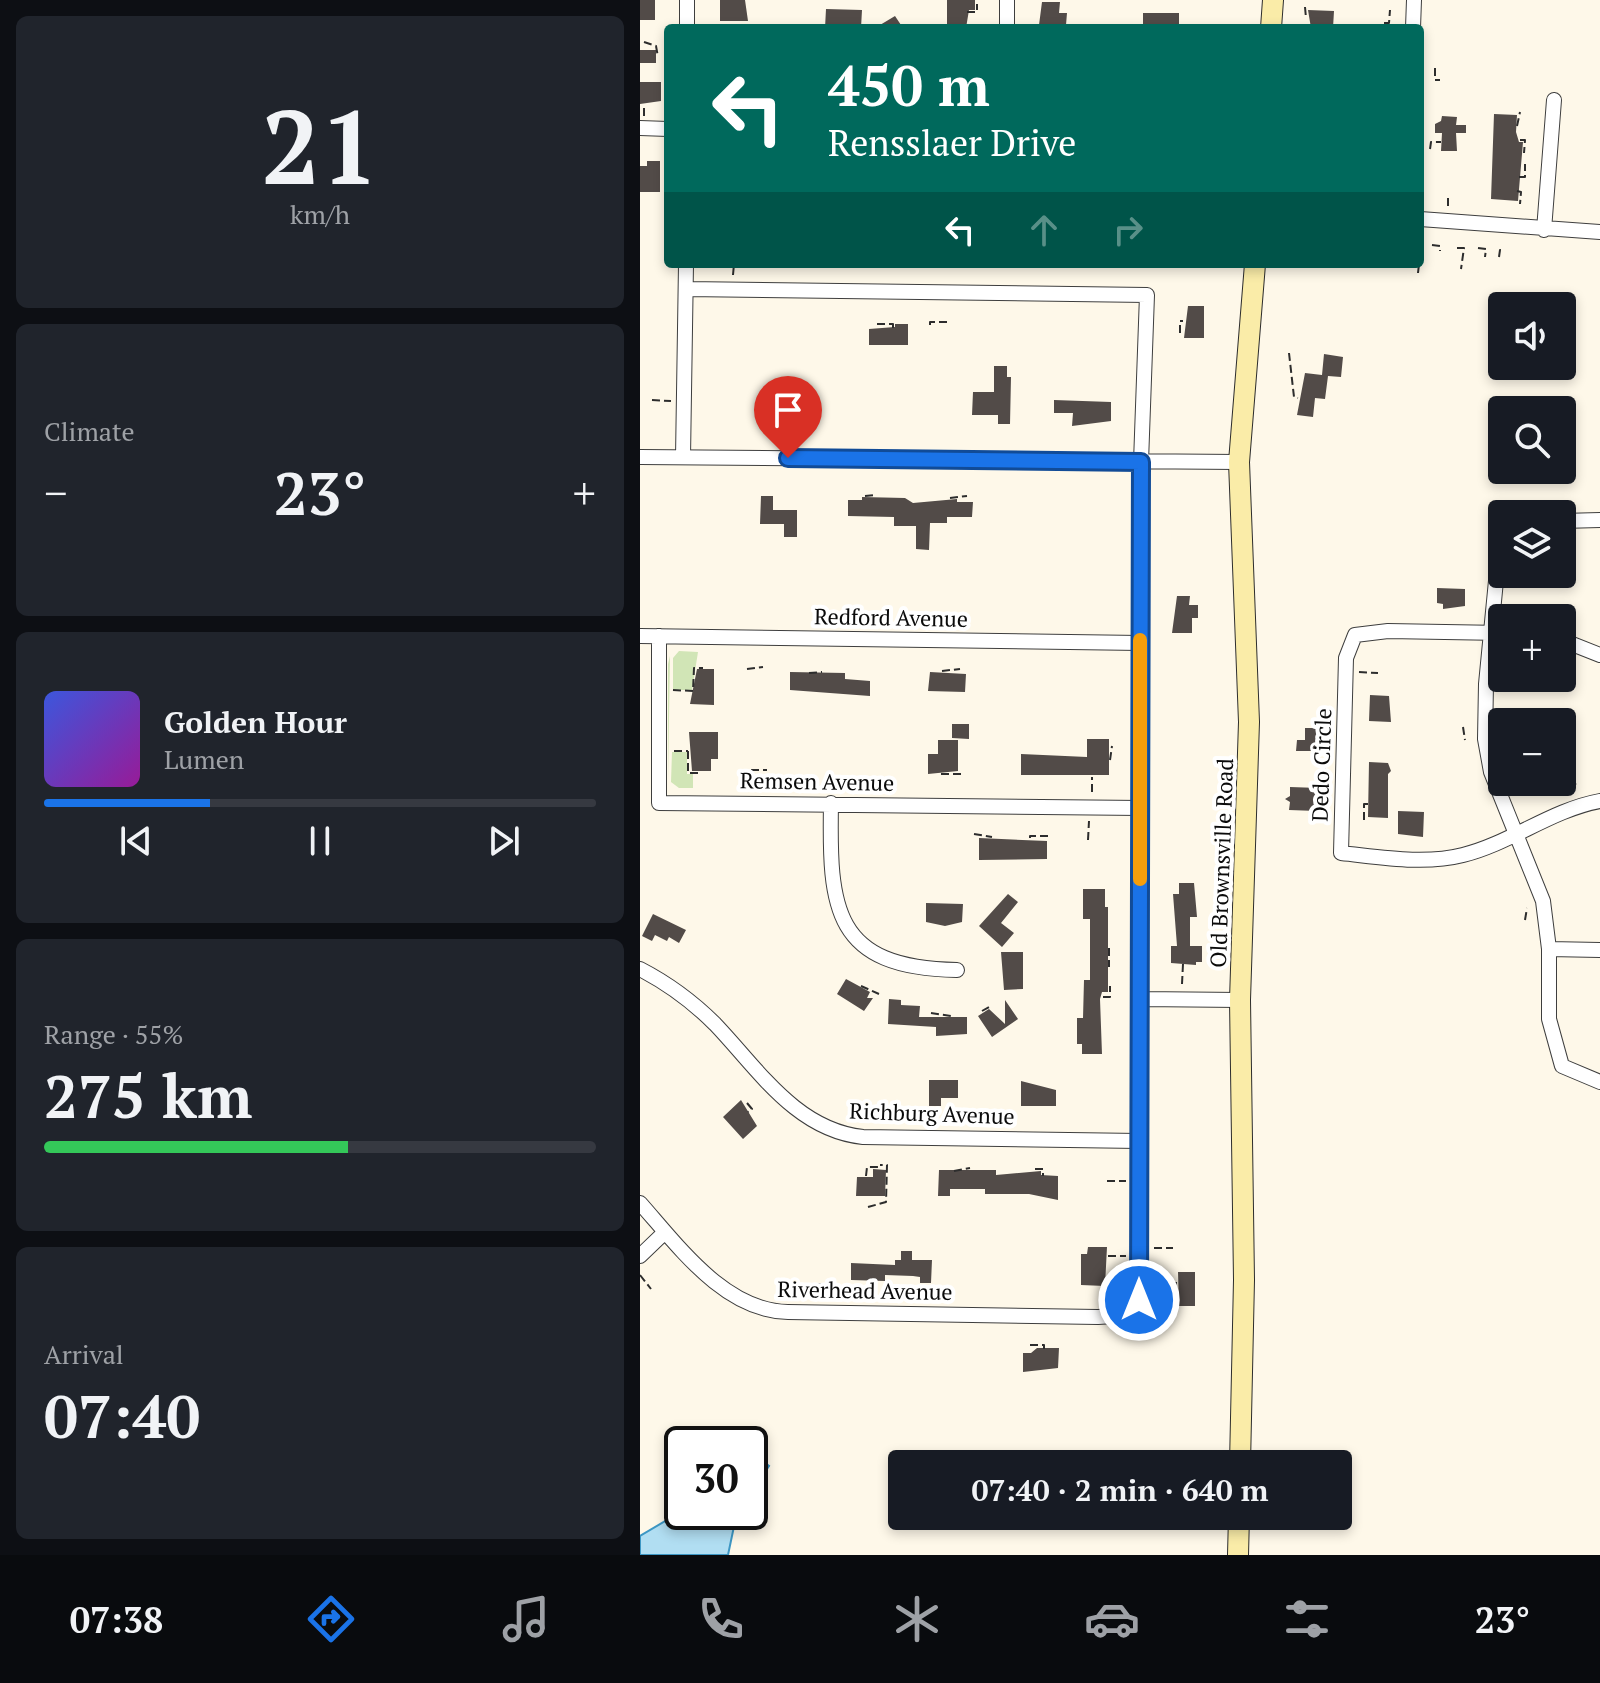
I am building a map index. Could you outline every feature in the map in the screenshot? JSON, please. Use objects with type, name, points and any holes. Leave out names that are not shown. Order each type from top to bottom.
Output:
[{"type":"street","points":[[687,0],[687,24]]},
{"type":"street","points":[[1007,0],[1007,24]]},
{"type":"street","points":[[1271,24],[1273,0]]},
{"type":"street","points":[[1413,24],[1414,0]]},
{"type":"street","points":[[1544,230],[1554,100]]},
{"type":"street","points":[[642,123],[664,128]]},
{"type":"street","points":[[1424,219],[1600,232]]},
{"type":"street","points":[[683,457],[686,268]]},
{"type":"street","name":"Old Brownsville Road","points":[[1240,1450],[1244,1265],[1240,1000],[1249,722],[1239,462],[1255,268]]},
{"type":"street","points":[[686,289],[1147,295],[1141,462],[1139,1141]]},
{"type":"street","points":[[640,457],[1239,462]]},
{"type":"street","points":[[1576,521],[1600,520]]},
{"type":"street","name":"Dedo Circle","points":[[1488,633],[1388,631],[1355,635],[1346,658],[1341,853],[1445,859],[1488,847],[1516,834]]},
{"type":"street","name":"Redford Avenue","points":[[640,636],[1140,643]]},
{"type":"street","name":"Remsen Avenue","points":[[659,636],[659,803],[1141,808]]},
{"type":"street","points":[[1576,646],[1600,655]]},
{"type":"street","points":[[1490,692],[1485,739],[1491,772],[1541,891],[1549,949],[1548,1010],[1562,1066],[1600,1082]]},
{"type":"street","points":[[1516,834],[1600,801]]},
{"type":"street","points":[[831,803],[832,888],[846,925],[870,951],[897,965],[957,970]]},
{"type":"street","points":[[1549,949],[1600,950]]},
{"type":"street","name":"Richburg Avenue","points":[[640,969],[696,1006],[795,1109],[831,1131],[863,1137],[1139,1141]]},
{"type":"street","points":[[1140,999],[1240,1000]]},
{"type":"street","name":"Riverhead Avenue","points":[[640,1203],[665,1232],[741,1301],[759,1309],[788,1312],[1130,1315],[1139,1300],[1139,1141]]},
{"type":"street","points":[[640,1256],[665,1232]]},
{"type":"street","points":[[1238,1555],[1239,1530]]},
{"type":"path","points":[[967,12],[977,12],[977,4]]},
{"type":"path","points":[[1305,7],[1306,18]]},
{"type":"path","points":[[1384,23],[1389,23],[1390,10]]},
{"type":"path","points":[[644,42],[656,46],[658,57]]},
{"type":"path","points":[[1435,68],[1435,80],[1440,80]]},
{"type":"path","points":[[642,123],[644,105]]},
{"type":"path","points":[[1517,126],[1520,112]]},
{"type":"path","points":[[1520,140],[1525,140],[1524,153]]},
{"type":"path","points":[[1430,149],[1431,142],[1441,142]]},
{"type":"path","points":[[1519,177],[1525,177],[1525,164]]},
{"type":"path","points":[[1517,191],[1521,192],[1520,204]]},
{"type":"path","points":[[1448,195],[1448,211]]},
{"type":"path","points":[[1432,245],[1440,246],[1440,251]]},
{"type":"path","points":[[1457,248],[1464,248],[1461,269]]},
{"type":"path","points":[[1478,248],[1486,249],[1485,257]]},
{"type":"path","points":[[1499,257],[1500,250],[1504,250]]},
{"type":"path","points":[[1418,273],[1419,268]]},
{"type":"path","points":[[1180,333],[1180,321],[1183,321]]},
{"type":"path","points":[[930,325],[930,322],[951,322]]},
{"type":"path","points":[[877,324],[893,324],[893,328]]},
{"type":"path","points":[[1289,353],[1294,397],[1298,398]]},
{"type":"path","points":[[652,400],[672,401]]},
{"type":"path","points":[[865,496],[876,495]]},
{"type":"path","points":[[950,498],[967,496]]},
{"type":"path","points":[[747,669],[763,667]]},
{"type":"path","points":[[671,690],[693,691],[694,668],[703,668]]},
{"type":"path","points":[[942,671],[960,669]]},
{"type":"path","points":[[809,673],[822,672]]},
{"type":"path","points":[[1354,672],[1378,673]]},
{"type":"path","points":[[1323,738],[1326,726]]},
{"type":"path","points":[[1463,727],[1465,740]]},
{"type":"path","points":[[1110,760],[1112,746]]},
{"type":"path","points":[[670,751],[688,751],[688,773],[698,773]]},
{"type":"path","points":[[1322,767],[1325,767],[1325,783]]},
{"type":"path","points":[[751,770],[767,770]]},
{"type":"path","points":[[941,774],[961,774]]},
{"type":"path","points":[[1092,777],[1092,795]]},
{"type":"path","points":[[1364,820],[1364,804],[1368,804]]},
{"type":"path","points":[[1088,840],[1089,820]]},
{"type":"path","points":[[974,834],[992,837]]},
{"type":"path","points":[[1030,838],[1051,836]]},
{"type":"path","points":[[1525,920],[1527,908]]},
{"type":"path","points":[[1109,948],[1109,967]]},
{"type":"path","points":[[1182,984],[1183,964]]},
{"type":"path","points":[[861,986],[879,994]]},
{"type":"path","points":[[1103,997],[1110,997],[1110,986]]},
{"type":"path","points":[[982,1011],[989,1007],[991,1010]]},
{"type":"path","points":[[931,1013],[951,1016]]},
{"type":"path","points":[[747,1103],[752,1109],[748,1112]]},
{"type":"path","points":[[866,1176],[867,1167],[887,1165],[886,1202],[868,1207]]},
{"type":"path","points":[[954,1171],[970,1168]]},
{"type":"path","points":[[1035,1169],[1043,1169],[1043,1176]]},
{"type":"path","points":[[1107,1181],[1126,1181]]},
{"type":"path","points":[[1152,1248],[1173,1248]]},
{"type":"path","points":[[1108,1256],[1126,1256]]},
{"type":"path","points":[[640,1275],[651,1289]]},
{"type":"path","points":[[814,1284],[827,1284],[827,1281]]},
{"type":"path","points":[[1175,1300],[1176,1282]]},
{"type":"path","points":[[1030,1345],[1044,1345],[1044,1349]]},
{"type":"green space","points":[[679,651],[698,652],[692,690],[673,690],[673,658]]},
{"type":"green space","points":[[670,656],[668,782],[668,664]]},
{"type":"green space","points":[[672,752],[687,752],[687,774],[693,774],[693,788],[679,788],[671,782]]},
{"type":"water","points":[[664,1522],[664,1530],[733,1530],[728,1555],[640,1555],[640,1536]]},
{"type":"building","points":[[640,0],[655,0],[655,20],[640,20]]},
{"type":"building","points":[[720,0],[745,0],[748,21],[720,21]]},
{"type":"building","points":[[947,0],[975,0],[975,10],[969,10],[967,24],[947,24]]},
{"type":"building","points":[[1042,2],[1060,2],[1059,13],[1067,13],[1066,24],[1039,24]]},
{"type":"building","points":[[826,9],[862,10],[861,24],[825,24]]},
{"type":"building","points":[[1308,10],[1334,11],[1333,24],[1310,24]]},
{"type":"building","points":[[1143,13],[1179,13],[1179,24],[1143,24]]},
{"type":"building","points":[[895,16],[900,24],[882,24]]},
{"type":"building","points":[[640,50],[656,50],[656,63],[640,63]]},
{"type":"building","points":[[640,82],[661,82],[661,101],[640,104]]},
{"type":"building","points":[[1494,114],[1517,115],[1516,132],[1519,142],[1523,142],[1518,201],[1491,199]]},
{"type":"building","points":[[1442,116],[1457,117],[1456,125],[1466,125],[1466,133],[1456,133],[1457,151],[1441,151],[1442,133],[1435,133],[1435,124],[1441,121]]},
{"type":"building","points":[[647,161],[660,161],[660,192],[640,192],[640,166],[647,166]]},
{"type":"building","points":[[1188,306],[1204,306],[1204,338],[1184,338]]},
{"type":"building","points":[[895,324],[908,324],[908,345],[869,345],[869,329],[895,327]]},
{"type":"building","points":[[1324,354],[1343,357],[1341,377],[1328,376],[1325,399],[1315,398],[1313,417],[1297,415],[1305,373],[1322,375]]},
{"type":"building","points":[[994,366],[1007,366],[1007,377],[1011,377],[1010,424],[998,424],[998,415],[972,415],[973,392],[994,392]]},
{"type":"building","points":[[1054,400],[1111,402],[1111,421],[1072,426],[1073,413],[1054,413]]},
{"type":"building","points":[[761,496],[773,496],[773,510],[797,510],[797,537],[784,537],[784,524],[760,524]]},
{"type":"building","points":[[862,497],[905,498],[913,503],[957,499],[957,502],[973,502],[972,517],[947,517],[947,523],[930,523],[929,550],[916,549],[916,526],[894,526],[894,517],[848,516],[848,500],[862,500]]},
{"type":"building","points":[[1437,588],[1465,589],[1465,606],[1443,609],[1443,604],[1437,603]]},
{"type":"building","points":[[1177,596],[1190,596],[1189,605],[1198,605],[1198,618],[1192,618],[1192,633],[1172,633]]},
{"type":"building","points":[[697,669],[714,669],[714,705],[690,704]]},
{"type":"building","points":[[790,672],[845,673],[845,679],[870,681],[870,696],[790,690]]},
{"type":"building","points":[[930,672],[966,674],[965,692],[928,691]]},
{"type":"building","points":[[1370,695],[1389,696],[1391,722],[1369,721]]},
{"type":"building","points":[[952,724],[969,724],[969,739],[952,738]]},
{"type":"building","points":[[1305,728],[1323,728],[1322,751],[1296,751],[1297,740],[1305,740]]},
{"type":"building","points":[[689,732],[718,732],[718,759],[711,759],[711,771],[692,771]]},
{"type":"building","points":[[1087,739],[1109,739],[1109,775],[1021,775],[1021,754],[1087,757]]},
{"type":"building","points":[[938,740],[958,740],[958,771],[928,774],[928,754],[938,754]]},
{"type":"building","points":[[1369,762],[1388,763],[1391,771],[1388,774],[1388,818],[1368,817]]},
{"type":"building","points":[[1290,787],[1319,788],[1317,811],[1289,810],[1290,802],[1285,799],[1290,796]]},
{"type":"building","points":[[1398,811],[1424,812],[1423,837],[1398,834]]},
{"type":"building","points":[[979,838],[1047,841],[1047,859],[979,860]]},
{"type":"building","points":[[1179,883],[1194,883],[1197,917],[1190,917],[1190,946],[1202,946],[1202,962],[1196,962],[1196,965],[1171,963],[1171,946],[1177,946],[1173,894],[1179,894]]},
{"type":"building","points":[[1083,889],[1105,889],[1105,907],[1108,907],[1108,992],[1102,992],[1100,999],[1102,1054],[1082,1054],[1082,1044],[1077,1044],[1077,1018],[1083,1018],[1084,980],[1090,980],[1090,919],[1083,919]]},
{"type":"building","points":[[1008,894],[1018,902],[1001,923],[1014,933],[1002,947],[979,926]]},
{"type":"building","points":[[926,903],[963,904],[962,922],[945,926],[926,922]]},
{"type":"building","points":[[653,914],[686,930],[679,943],[669,937],[667,941],[655,935],[652,941],[642,936]]},
{"type":"building","points":[[1001,952],[1023,952],[1023,989],[1004,990]]},
{"type":"building","points":[[846,979],[870,992],[867,998],[873,998],[864,1011],[837,994]]},
{"type":"building","points":[[889,999],[901,1000],[901,1005],[920,1006],[919,1017],[967,1017],[967,1034],[936,1036],[936,1027],[888,1024]]},
{"type":"building","points":[[1005,1000],[1018,1019],[992,1037],[978,1016],[989,1009],[1005,1024]]},
{"type":"building","points":[[929,1080],[958,1080],[958,1098],[941,1098],[941,1106],[929,1106]]},
{"type":"building","points":[[1021,1081],[1056,1090],[1056,1106],[1021,1106]]},
{"type":"building","points":[[741,1100],[757,1126],[743,1139],[723,1117]]},
{"type":"building","points":[[873,1169],[886,1170],[885,1196],[856,1196],[857,1177],[873,1177]]},
{"type":"building","points":[[939,1170],[996,1170],[996,1175],[1041,1171],[1041,1175],[1058,1176],[1058,1200],[1029,1194],[985,1194],[985,1189],[950,1189],[950,1196],[938,1196]]},
{"type":"building","points":[[1088,1247],[1107,1247],[1105,1286],[1081,1285],[1081,1254],[1087,1254]]},
{"type":"building","points":[[901,1251],[912,1251],[912,1260],[932,1260],[931,1283],[920,1283],[920,1277],[913,1276],[885,1275],[885,1281],[851,1280],[851,1263],[895,1265],[895,1260],[901,1260]]},
{"type":"building","points":[[1178,1272],[1195,1272],[1195,1306],[1179,1306]]},
{"type":"building","points":[[1037,1348],[1059,1348],[1058,1368],[1023,1372],[1023,1353],[1031,1353]]},
{"type":"slow traffic","points":[[1140,640],[1140,879]]},
{"type":"route","points":[[788,458],[1141,462],[1139,1300]]}]
